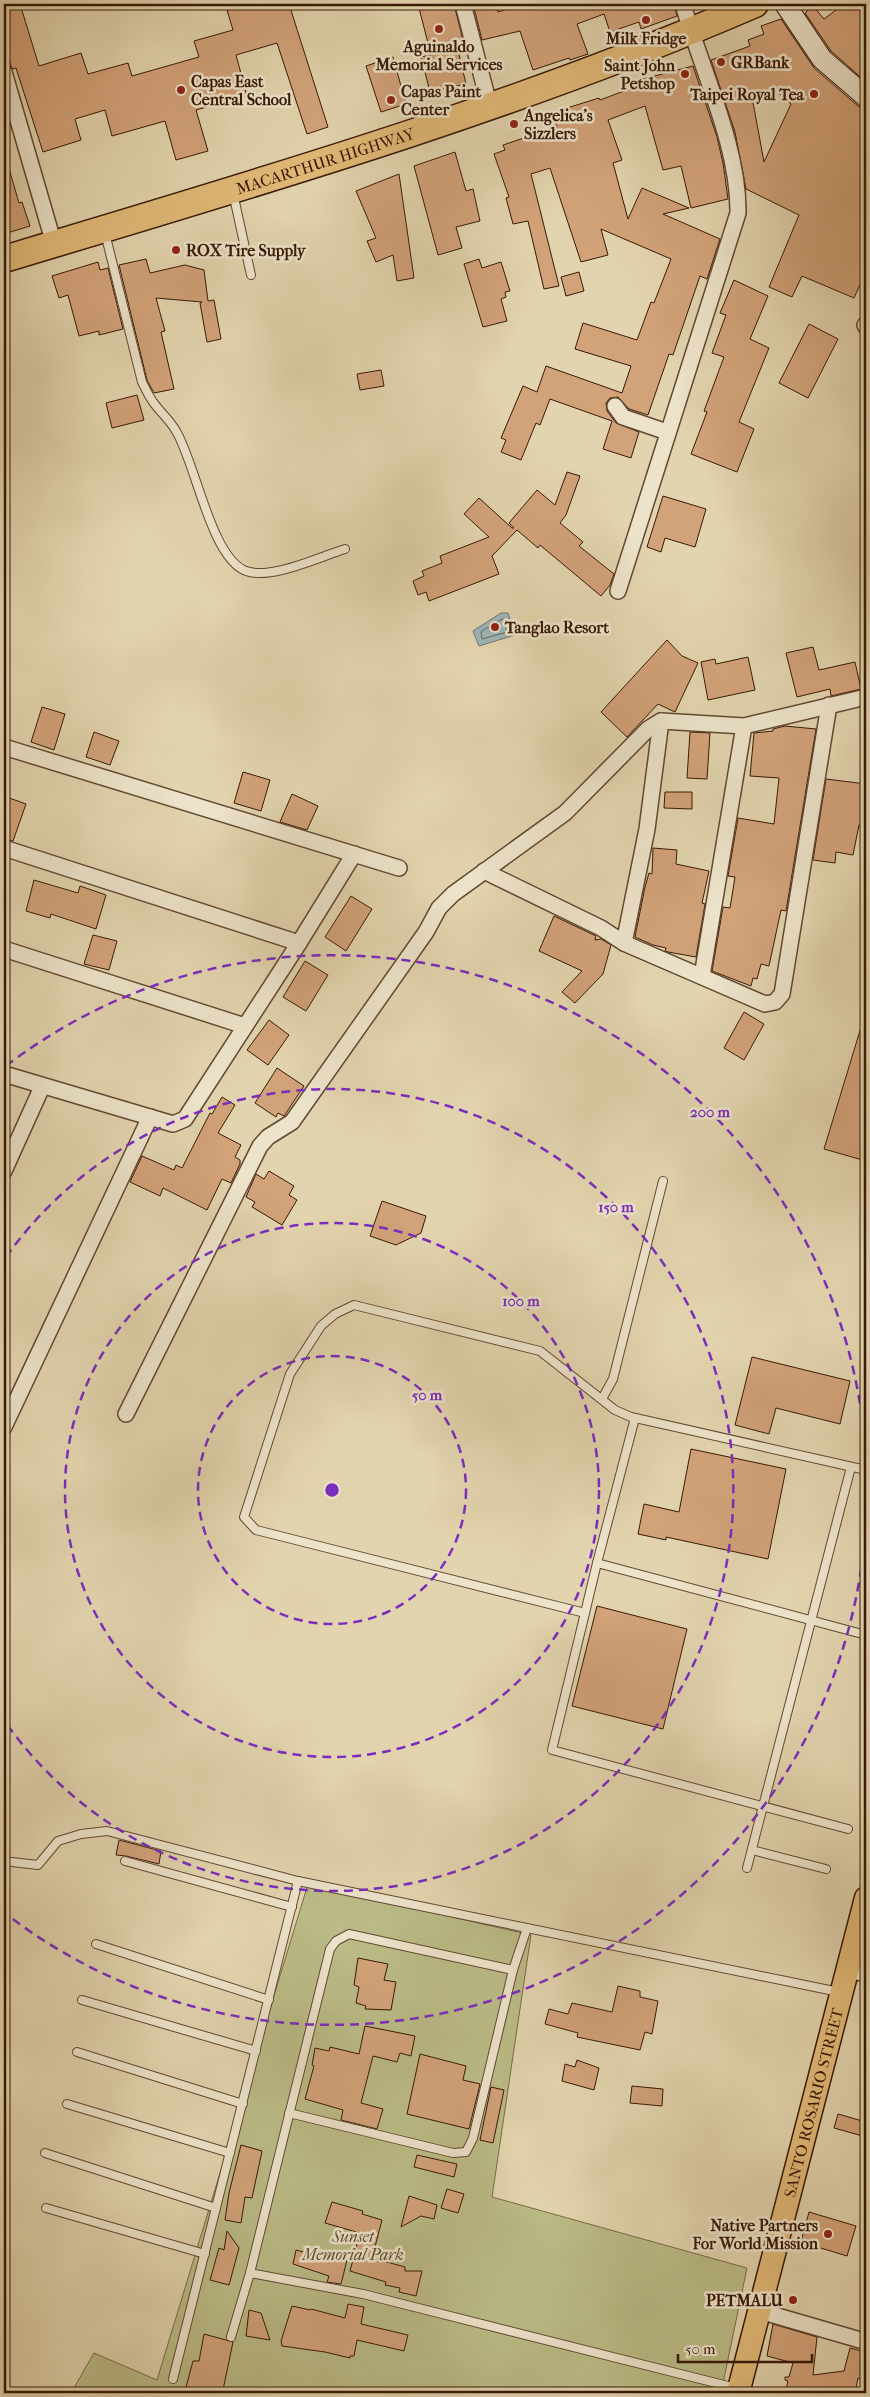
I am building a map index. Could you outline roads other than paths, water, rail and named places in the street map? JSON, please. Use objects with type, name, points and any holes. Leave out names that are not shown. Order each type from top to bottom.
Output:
[{"type":"highway","name":"MACARTHUR HIGHWAY","points":[[4,259],[490,108],[691,32],[755,4]]},
{"type":"main road","name":"SANTO ROSARIO STREET","points":[[739,2391],[842,1993],[857,1972],[866,1898]]},
{"type":"street","points":[[463,4],[490,108]]},
{"type":"street","points":[[618,591],[738,213],[738,195],[725,133],[683,4]]},
{"type":"street","points":[[785,4],[822,59],[866,98]]},
{"type":"street","points":[[5,81],[54,244]]},
{"type":"street","points":[[615,406],[623,417],[667,432]]},
{"type":"street","points":[[126,1414],[260,1146],[268,1137],[292,1122],[426,932],[439,908],[453,894],[565,813],[648,729],[661,721],[744,726],[866,697]]},
{"type":"street","points":[[484,871],[601,928],[624,943],[765,1004],[775,1002],[782,994],[829,705]]},
{"type":"street","points":[[624,943],[647,829],[661,721]]},
{"type":"street","points":[[702,976],[744,726]]},
{"type":"street","points":[[4,747],[400,868]]},
{"type":"street","points":[[4,848],[299,944]]},
{"type":"street","points":[[4,1074],[42,1087],[173,1124],[185,1119],[299,944],[354,854]]},
{"type":"street","points":[[4,950],[245,1026]]},
{"type":"street","points":[[4,1171],[42,1087]]},
{"type":"street","points":[[4,1427],[150,1117]]},
{"type":"street","points":[[760,2311],[860,2340]]},
{"type":"lane","points":[[232,189],[251,274]]},
{"type":"lane","points":[[104,228],[142,382],[152,401],[176,430],[190,458],[221,547],[231,560],[246,571],[268,574],[345,549]]},
{"type":"lane","points":[[602,1399],[613,1379],[663,1181]]},
{"type":"lane","points":[[584,1613],[256,1530],[244,1517],[290,1374],[321,1326],[335,1314],[354,1305],[540,1351],[615,1410],[635,1418],[866,1470]]},
{"type":"lane","points":[[635,1418],[596,1563],[552,1750],[848,1829]]},
{"type":"lane","points":[[747,1868],[851,1467]]},
{"type":"lane","points":[[596,1563],[866,1636]]},
{"type":"lane","points":[[12,1862],[38,1865],[58,1841],[81,1834],[107,1830],[298,1881],[842,1993]]},
{"type":"lane","points":[[752,1850],[826,1869]]},
{"type":"lane","points":[[125,1861],[292,1907]]},
{"type":"lane","points":[[173,2379],[298,1881]]},
{"type":"lane","points":[[288,2113],[453,2153],[466,2152],[473,2138],[513,1970],[527,1928]]},
{"type":"lane","points":[[231,2337],[250,2273],[330,1948],[343,1936],[349,1934],[513,1970]]},
{"type":"lane","points":[[96,1944],[269,2000]]},
{"type":"lane","points":[[82,2000],[256,2051]]},
{"type":"lane","points":[[77,2052],[243,2104]]},
{"type":"lane","points":[[67,2104],[230,2153]]},
{"type":"lane","points":[[45,2153],[216,2208]]},
{"type":"lane","points":[[46,2208],[205,2254]]},
{"type":"lane","points":[[250,2273],[363,2294],[739,2391]]},
{"type":"water","name":"Tanglao Resort","points":[[501,613],[508,613],[515,635],[479,646],[473,631]]},
{"type":"place","name":"Milk Fridge","points":[[646,20]]},
{"type":"place","name":"Aguinaldo Memorial Services","points":[[439,29]]},
{"type":"place","name":"GRBank","points":[[721,62]]},
{"type":"place","name":"Saint John Petshop","points":[[685,74]]},
{"type":"place","name":"Capas East Central School","points":[[181,90]]},
{"type":"place","name":"Taipei Royal Tea","points":[[814,94]]},
{"type":"place","name":"Capas Paint Center","points":[[391,100]]},
{"type":"place","name":"Angelica's Sizzlers","points":[[514,124]]},
{"type":"place","name":"ROX Tire Supply","points":[[176,250]]},
{"type":"place","name":"Tanglao Resort","points":[[495,627]]},
{"type":"place","name":"Native Partners For World Mission","points":[[828,2234]]},
{"type":"place","name":"PETMALU","points":[[793,2300]]},
{"type":"park label","name":"Sunset Memorial Park","points":[[353,2245]]}]
